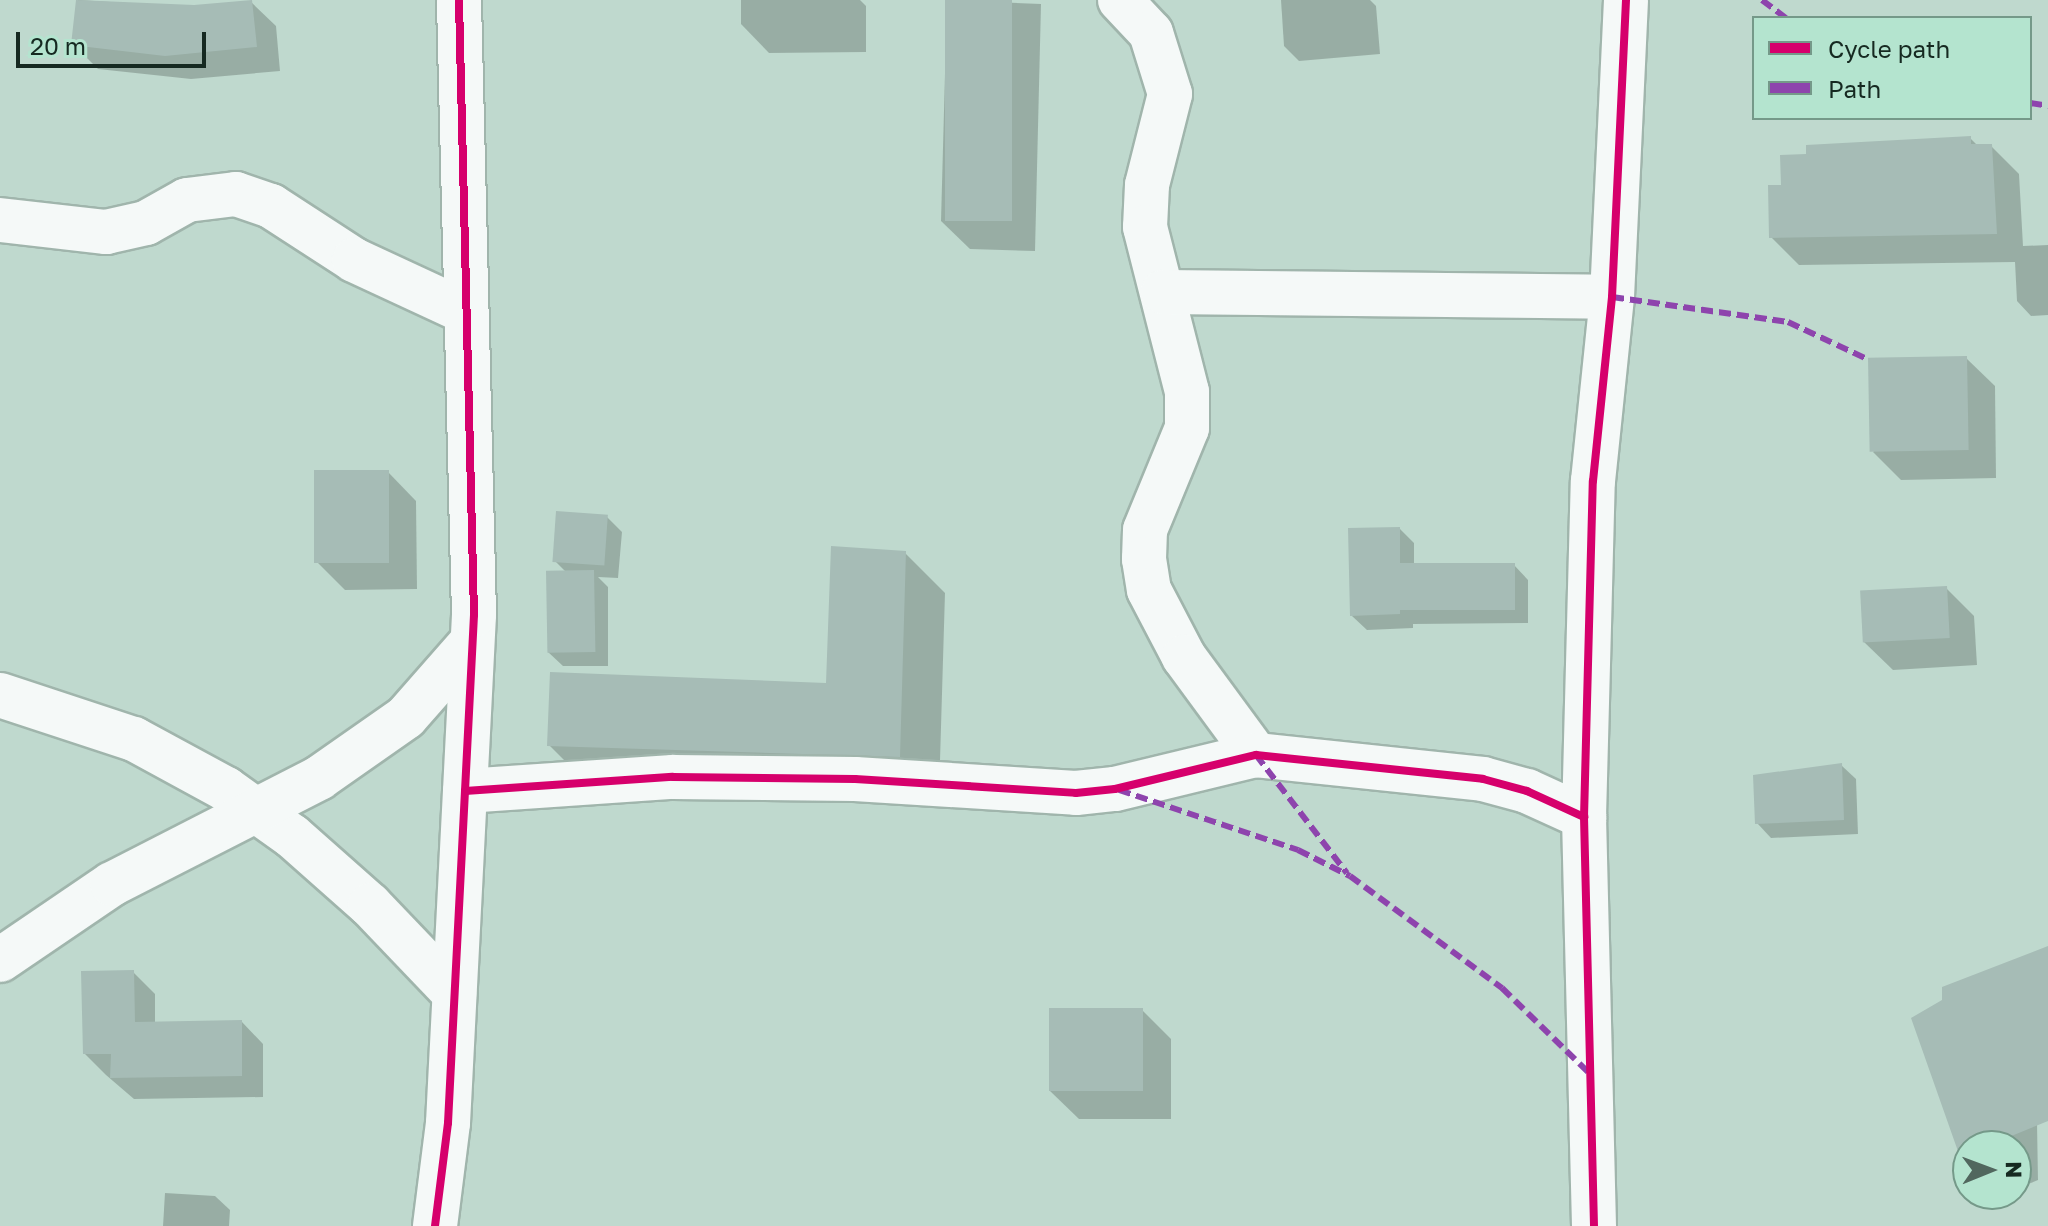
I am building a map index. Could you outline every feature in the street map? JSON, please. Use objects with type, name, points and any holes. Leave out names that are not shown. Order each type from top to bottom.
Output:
[{"type":"street","points":[[435,1226],[448,1123],[472,642],[459,0]]},
{"type":"street","points":[[1120,0],[1151,33],[1170,94],[1147,185],[1145,227],[1187,392],[1187,428],[1145,530],[1149,590],[1184,657],[1256,755]]},
{"type":"street","points":[[1594,1226],[1584,817],[1593,481],[1612,297],[1626,0]]},
{"type":"street","points":[[0,220],[57,231],[106,232],[146,223],[187,200],[236,194],[271,206],[354,260],[466,312]]},
{"type":"street","points":[[1163,292],[1612,297]]},
{"type":"street","points":[[0,960],[112,884],[319,778],[406,717],[472,642]]},
{"type":"street","points":[[0,695],[134,739],[256,810],[370,905],[454,993]]},
{"type":"street","points":[[465,791],[673,777],[855,779],[1076,793],[1115,789],[1256,755],[1483,779],[1527,791],[1584,817]]},
{"type":"building","points":[[76,0],[194,5],[252,0],[257,47],[165,56],[71,45]]},
{"type":"building","points":[[945,0],[1012,0],[1012,221],[945,221]]},
{"type":"building","points":[[1971,136],[1971,144],[1992,144],[1997,234],[1769,238],[1768,185],[1781,185],[1780,155],[1806,154],[1806,145]]},
{"type":"building","points":[[1967,356],[1969,450],[1870,452],[1868,358]]},
{"type":"building","points":[[314,470],[389,470],[389,563],[314,563]]},
{"type":"building","points":[[556,511],[608,515],[604,566],[552,562]]},
{"type":"building","points":[[1400,527],[1400,563],[1515,563],[1515,610],[1400,610],[1400,614],[1350,616],[1348,528]]},
{"type":"building","points":[[831,546],[906,551],[900,757],[547,746],[550,672],[826,683]]},
{"type":"building","points":[[594,570],[595,652],[547,653],[546,571]]},
{"type":"building","points":[[1947,586],[1950,638],[1863,642],[1860,591]]},
{"type":"building","points":[[1842,763],[1844,820],[1755,824],[1753,775]]},
{"type":"building","points":[[2048,946],[2048,1121],[2026,1130],[1952,1130],[1952,1134],[1911,1018],[1942,1000],[1942,987]]},
{"type":"building","points":[[134,970],[135,1022],[242,1020],[242,1076],[110,1078],[111,1054],[83,1054],[81,971]]},
{"type":"building","points":[[1049,1008],[1143,1008],[1143,1091],[1049,1091]]},
{"type":"marked path","points":[[1762,0],[1783,16]]},
{"type":"marked path","points":[[2032,103],[2048,106]]},
{"type":"marked path","points":[[1612,297],[1788,322],[1867,359]]},
{"type":"marked path","points":[[1256,755],[1347,873]]},
{"type":"marked path","points":[[1119,790],[1298,850],[1350,876],[1502,988],[1591,1075]]},
{"type":"cycle path","points":[[435,1226],[448,1123],[474,615],[459,0]]},
{"type":"cycle path","points":[[1594,1226],[1584,817],[1593,481],[1612,297],[1626,0]]},
{"type":"cycle path","points":[[465,791],[673,777],[855,779],[1076,793],[1115,789],[1256,755],[1483,779],[1527,791],[1584,817]]}]
